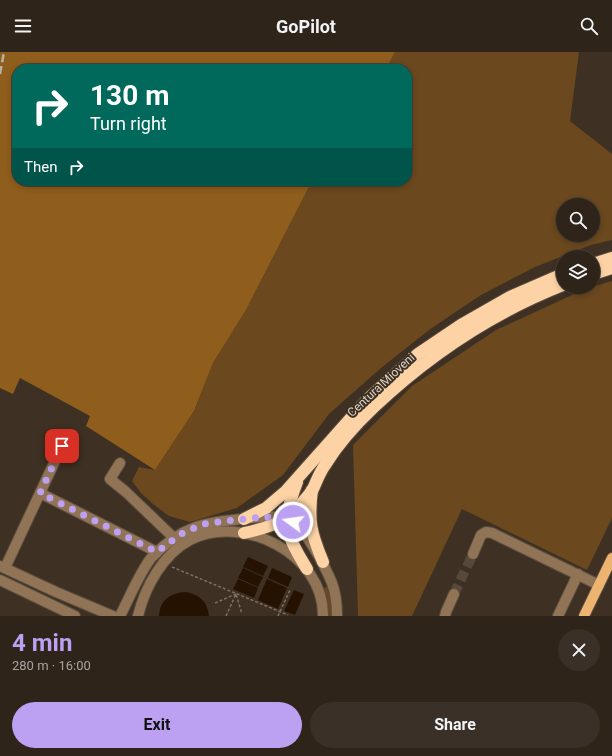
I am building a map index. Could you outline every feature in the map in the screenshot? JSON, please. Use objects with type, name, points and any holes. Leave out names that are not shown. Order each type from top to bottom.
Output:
[{"type":"highway","points":[[600,262],[612,258]]},
{"type":"highway","points":[[600,272],[612,268]]},
{"type":"highway","name":"Centura Mioveni","points":[[244,519],[266,508],[276,500],[358,417],[396,373],[418,354],[440,338],[510,298],[556,277]]},
{"type":"highway","name":"Centura Mioveni","points":[[244,532],[274,524],[287,518],[312,490],[326,464],[358,417],[420,367],[448,346],[482,324],[522,302],[556,288]]},
{"type":"highway","points":[[298,479],[287,518],[288,529],[294,545],[307,569]]},
{"type":"highway","points":[[312,490],[310,523],[312,533],[323,562]]},
{"type":"main road","points":[[584,616],[612,558]]},
{"type":"street","points":[[62,446],[2,567],[113,616]]},
{"type":"street","points":[[120,463],[110,480],[126,492],[174,538]]},
{"type":"street","points":[[40,493],[157,552]]},
{"type":"street","points":[[120,616],[147,564],[157,552],[174,538],[189,530],[208,523],[263,517],[287,518],[301,529],[323,562],[334,592],[337,616]]},
{"type":"street","points":[[138,616],[148,590],[163,564],[181,546],[198,537],[218,533],[244,532],[280,546],[290,552],[307,569],[320,592],[323,616]]},
{"type":"street","points":[[473,554],[481,535],[486,532],[492,533],[599,585]]},
{"type":"street","points":[[558,616],[578,574]]},
{"type":"street","points":[[0,580],[75,616]]},
{"type":"street","points":[[446,616],[446,612],[454,594]]},
{"type":"path","points":[[163,564],[288,615]]},
{"type":"path","points":[[278,616],[290,590]]},
{"type":"path","points":[[215,604],[236,594]]},
{"type":"path","points":[[236,594],[242,614]]},
{"type":"path","points":[[226,616],[236,594]]},
{"type":"shaded area","points":[[0,52],[395,52],[389,64],[12,64],[12,186],[309,186],[246,310],[213,363],[194,411],[155,470],[86,426],[90,416],[20,378],[13,394],[0,388]]},
{"type":"shaded area","points":[[395,52],[579,52],[570,121],[612,154],[612,240],[578,250],[556,250],[556,259],[535,267],[481,295],[429,330],[381,368],[329,414],[283,475],[237,508],[190,522],[169,516],[141,493],[132,481],[139,467],[155,470],[194,411],[213,363],[246,310],[309,186],[412,186],[412,64],[389,64]]},
{"type":"shaded area","points":[[612,281],[612,518],[587,570],[462,509],[412,616],[358,616],[353,445],[412,386],[496,330],[574,294],[600,294],[600,285]]},
{"type":"shaded area","points":[[248,557],[268,566],[263,576],[243,567]]},
{"type":"shaded area","points":[[243,568],[263,577],[258,587],[238,578]]},
{"type":"shaded area","points":[[272,568],[292,577],[288,587],[268,578]]},
{"type":"shaded area","points":[[238,579],[258,588],[254,598],[233,589]]},
{"type":"shaded area","points":[[267,579],[287,588],[278,609],[258,600]]},
{"type":"shaded area","points":[[327,587],[332,606],[332,616],[328,616],[324,588]]},
{"type":"shaded area","points":[[294,590],[304,594],[295,615],[284,611]]},
{"type":"shaded area","points":[[186,592],[199,597],[205,603],[209,616],[159,616],[162,605],[167,598]]},
{"type":"tunnel","points":[[454,594],[473,554]]},
{"type":"railway","points":[[0,74],[4,52]]},
{"type":"route","points":[[62,446],[40,493],[157,552],[181,534],[208,523],[263,517],[287,518],[293,522]]}]
